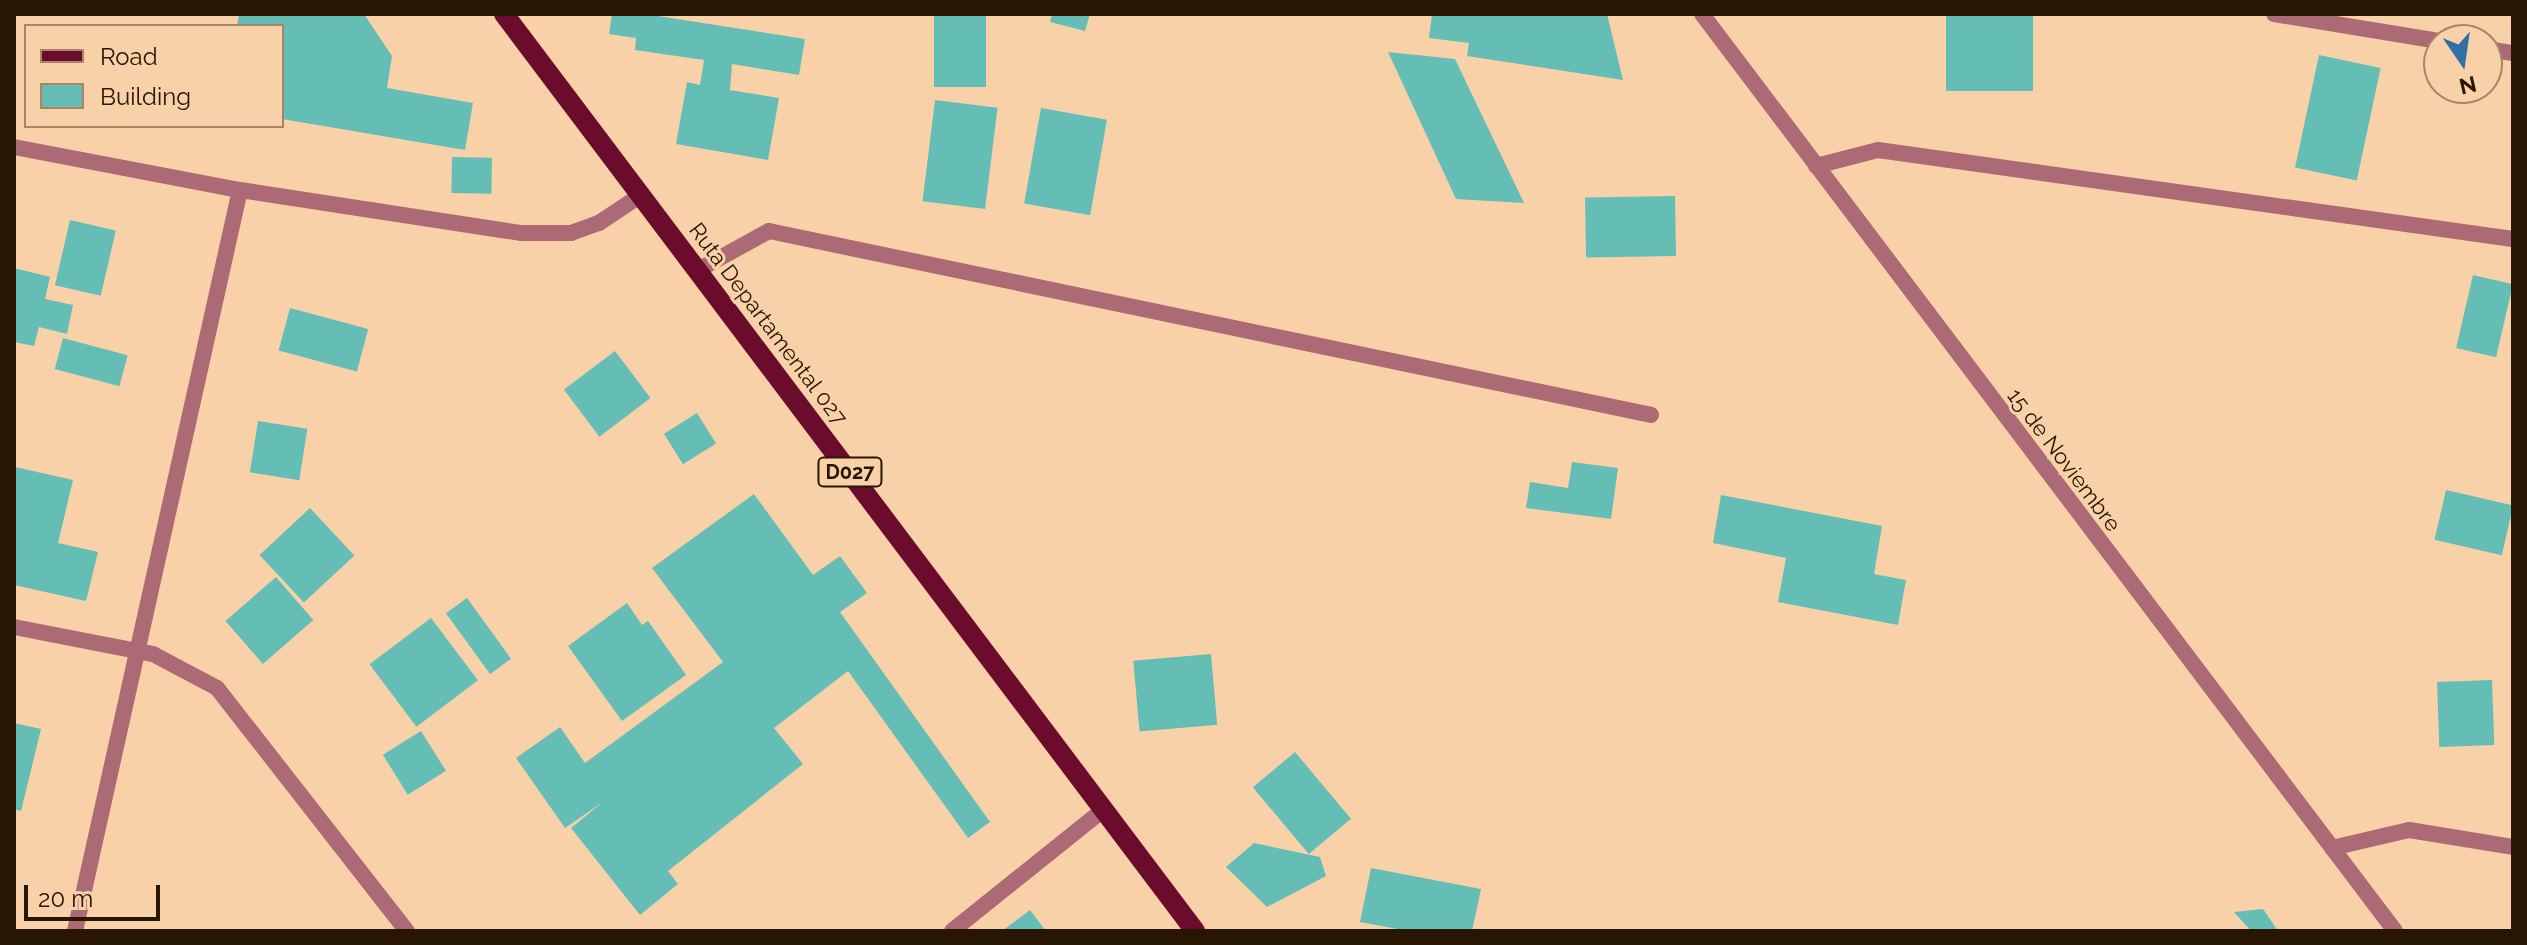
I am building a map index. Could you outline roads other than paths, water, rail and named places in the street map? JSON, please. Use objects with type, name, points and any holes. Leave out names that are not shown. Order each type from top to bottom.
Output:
[{"type":"main road","name":"Ruta Departamental 027","points":[[504,14],[1195,931]]},
{"type":"street","name":"15 de Noviembre","points":[[1702,14],[2395,931]]},
{"type":"street","points":[[2274,14],[2423,38]]},
{"type":"street","points":[[14,147],[240,190],[522,233],[571,233],[599,223],[641,195]]},
{"type":"street","points":[[1816,166],[1878,150],[2513,239]]},
{"type":"street","points":[[75,931],[240,190]]},
{"type":"street","points":[[698,270],[769,231],[1651,415]]},
{"type":"street","points":[[14,627],[153,654],[217,688],[407,931]]},
{"type":"street","points":[[952,931],[1103,810]]},
{"type":"street","points":[[2332,848],[2409,830],[2513,847]]}]
